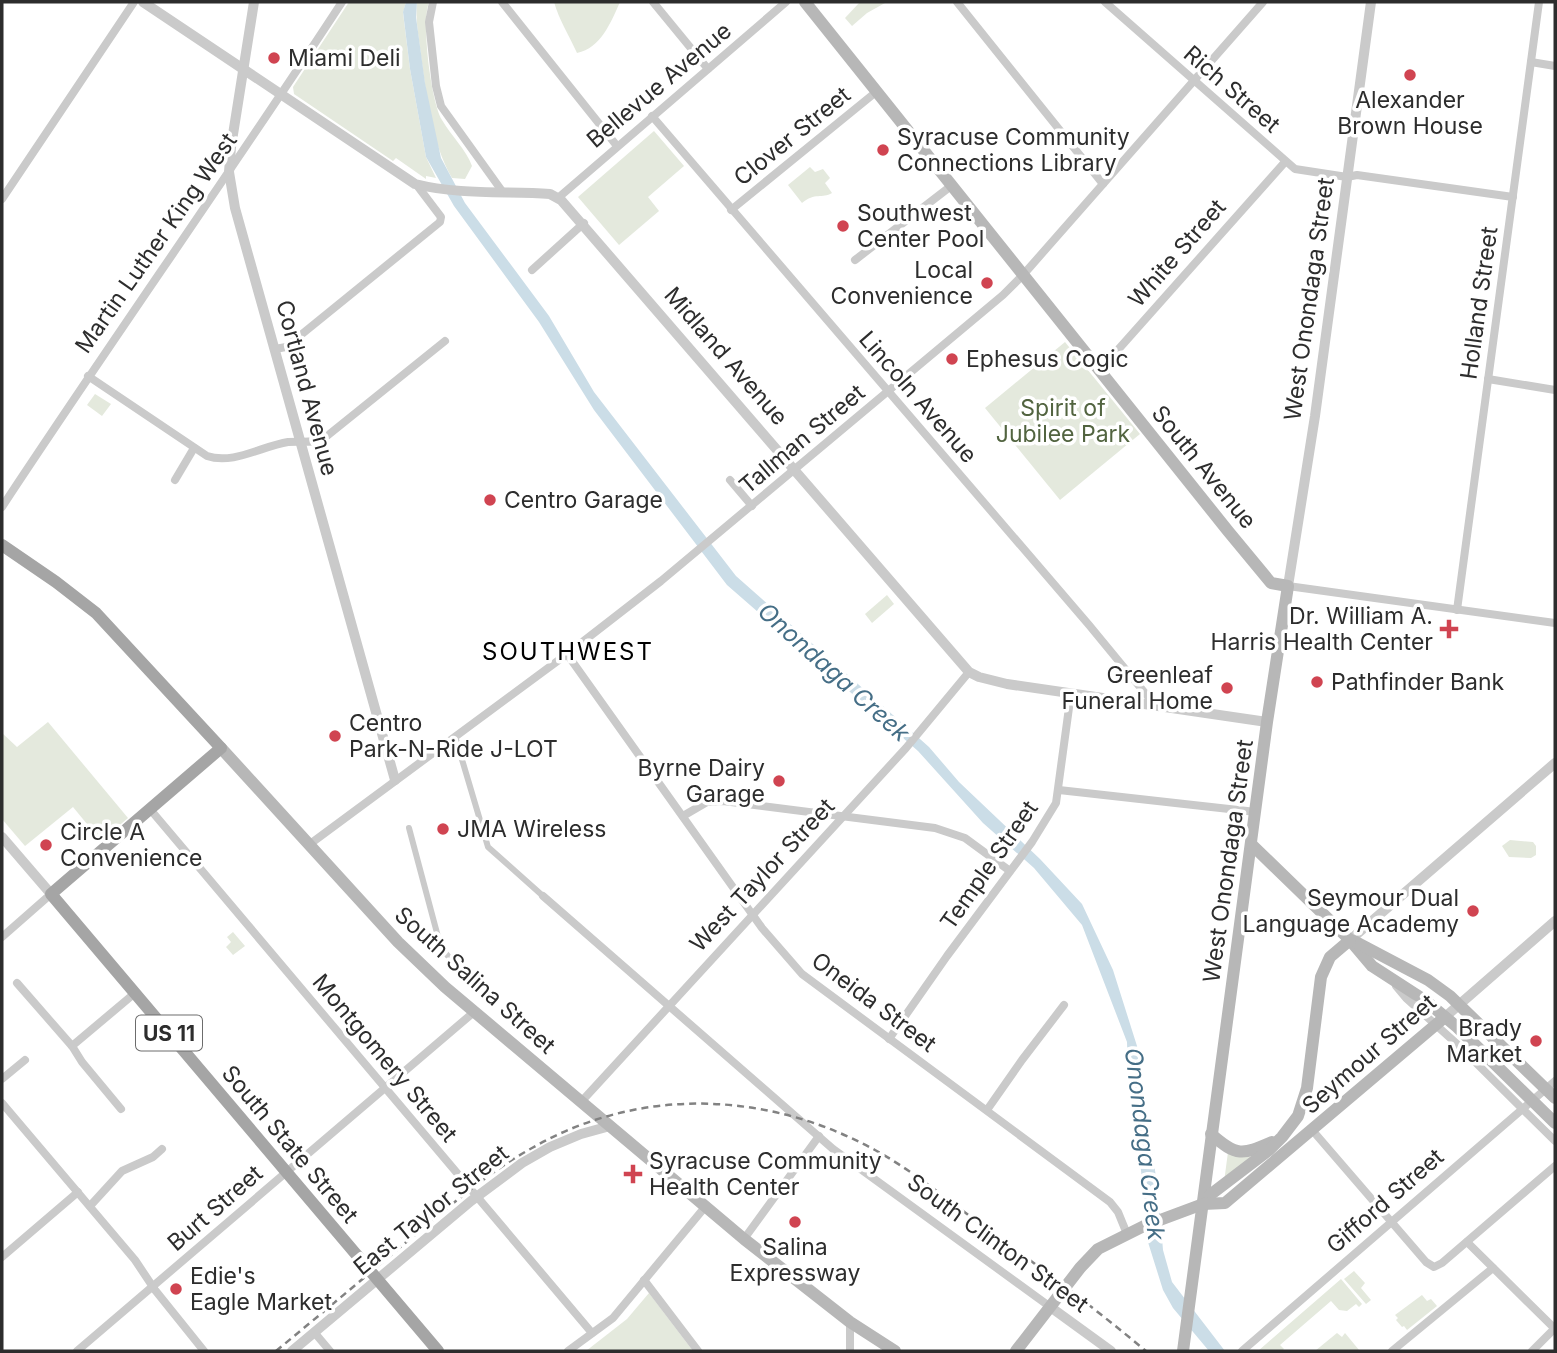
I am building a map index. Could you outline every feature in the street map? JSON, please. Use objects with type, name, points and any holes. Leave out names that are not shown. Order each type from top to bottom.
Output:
[{"type":"main road","name":"South Avenue","points":[[805,2],[1271,583],[1287,586]]},
{"type":"main road","name":"South Salina Street","points":[[2,545],[96,613],[398,942],[474,1012],[744,1239],[850,1322],[894,1351]]},
{"type":"main road","name":"West Onondaga Street","points":[[1183,1351],[1287,586]]},
{"type":"main road","points":[[51,894],[221,748]]},
{"type":"main road","points":[[1251,844],[1350,940],[1372,966],[1426,1001],[1441,1021],[1528,1105],[1555,1123]]},
{"type":"main road","name":"South State Street","points":[[51,894],[438,1351]]},
{"type":"main road","points":[[1350,940],[1427,981],[1460,1004],[1552,1090]]},
{"type":"main road","points":[[1016,1351],[1049,1306],[1098,1249],[1144,1226],[1203,1204],[1210,1195],[1282,1137],[1302,1108],[1307,1088],[1316,1001],[1325,965],[1337,950],[1350,940]]},
{"type":"main road","name":"Seymour Street","points":[[1203,1204],[1225,1203],[1441,1021]]},
{"type":"main road","points":[[1211,1134],[1229,1149],[1242,1153],[1282,1137]]},
{"type":"street","points":[[2,199],[134,2]]},
{"type":"street","points":[[143,2],[415,184],[441,217],[440,222],[286,347],[275,349]]},
{"type":"street","name":"Cortland Avenue","points":[[254,2],[229,172],[235,208],[395,780]]},
{"type":"street","name":"Martin Luther King West","points":[[2,507],[342,2]]},
{"type":"street","points":[[502,2],[617,146]]},
{"type":"street","points":[[653,2],[708,69]]},
{"type":"street","name":"Bellevue Avenue","points":[[558,198],[786,2]]},
{"type":"street","points":[[957,2],[1103,184]]},
{"type":"street","name":"Rich Street","points":[[1105,2],[1285,162],[1301,171],[1434,184],[1513,197]]},
{"type":"street","name":"Tallman Street","points":[[310,844],[567,654],[697,553],[1023,275],[1263,2]]},
{"type":"street","name":"West Onondaga Street","points":[[1287,586],[1315,416],[1371,2]]},
{"type":"street","name":"Holland Street","points":[[1457,610],[1539,2]]},
{"type":"street","points":[[433,4],[429,22],[436,86],[441,106],[502,191]]},
{"type":"street","points":[[1531,62],[1555,66]]},
{"type":"street","name":"Clover Street","points":[[731,210],[876,92]]},
{"type":"street","name":"Lincoln Avenue","points":[[652,116],[1154,704]]},
{"type":"street","name":"White Street","points":[[1100,370],[1285,162]]},
{"type":"street","points":[[415,184],[468,191],[550,194],[558,198]]},
{"type":"street","points":[[855,261],[951,186]]},
{"type":"street","name":"Midland Avenue","points":[[558,198],[584,223],[969,672]]},
{"type":"street","points":[[532,270],[584,223]]},
{"type":"street","points":[[88,376],[206,456],[223,459],[290,442],[322,440],[445,341]]},
{"type":"street","points":[[1488,379],[1555,390]]},
{"type":"street","points":[[175,480],[194,448]]},
{"type":"street","points":[[730,480],[752,506]]},
{"type":"street","points":[[1287,586],[1555,623]]},
{"type":"street","name":"Oneida Street","points":[[567,654],[752,914],[802,974],[1110,1202],[1118,1212],[1127,1234]]},
{"type":"street","points":[[969,672],[1007,684],[1267,722]]},
{"type":"street","name":"West Taylor Street","points":[[581,1102],[906,748],[969,672]]},
{"type":"street","name":"Temple Street","points":[[889,1039],[1032,842],[1056,803],[1071,693]]},
{"type":"street","points":[[455,736],[488,847],[543,896]]},
{"type":"street","points":[[1350,940],[1555,764]]},
{"type":"street","points":[[1059,790],[1256,812]]},
{"type":"street","points":[[683,817],[713,801],[935,828],[977,845],[1010,871]]},
{"type":"street","name":"Montgomery Street","points":[[149,808],[592,1334]]},
{"type":"street","points":[[409,828],[441,948],[448,956]]},
{"type":"street","name":"South State Street","points":[[2,836],[51,894]]},
{"type":"street","points":[[2,937],[51,894]]},
{"type":"street","name":"South Clinton Street","points":[[543,896],[819,1136],[1111,1351]]},
{"type":"street","name":"Seymour Street","points":[[1441,1021],[1555,920]]},
{"type":"street","points":[[18,983],[121,1109]]},
{"type":"street","points":[[72,1046],[135,993]]},
{"type":"street","points":[[987,1110],[1064,1005]]},
{"type":"street","name":"Burt Street","points":[[77,1351],[474,1012]]},
{"type":"street","points":[[2,1079],[25,1060]]},
{"type":"street","name":"Gifford Street","points":[[1242,1351],[1528,1105],[1552,1090]]},
{"type":"street","points":[[1528,1105],[1555,1141]]},
{"type":"street","points":[[4,1109],[135,1260],[204,1351]]},
{"type":"street","name":"East Taylor Street","points":[[292,1351],[477,1197],[522,1163],[550,1147],[610,1126]]},
{"type":"street","points":[[1313,1131],[1431,1266],[1442,1263],[1555,1166]]},
{"type":"street","points":[[744,1239],[819,1136]]},
{"type":"street","points":[[90,1206],[122,1171],[153,1157],[162,1149]]},
{"type":"street","points":[[2,1257],[78,1192]]},
{"type":"street","points":[[568,1351],[613,1318],[705,1207]]},
{"type":"street","points":[[1467,1242],[1555,1329],[1532,1351]]},
{"type":"street","points":[[1392,1351],[1493,1268]]},
{"type":"street","points":[[644,1280],[698,1351]]},
{"type":"street","points":[[850,1322],[850,1351]]},
{"type":"street","points":[[314,1332],[330,1351]]},
{"type":"green space","points":[[349,2],[406,2],[403,13],[410,69],[426,157],[436,178],[426,176],[426,179],[396,158],[393,161],[294,94],[293,87]]},
{"type":"green space","points":[[417,2],[429,2],[426,26],[434,96],[442,120],[472,166],[465,179],[452,178],[439,149],[428,103],[417,22]]},
{"type":"green space","points":[[554,2],[620,2],[599,40],[593,46],[577,53]]},
{"type":"green space","points":[[860,2],[885,3],[852,26],[845,18]]},
{"type":"green space","points":[[654,131],[684,166],[648,197],[659,211],[619,245],[578,197]]},
{"type":"green space","points":[[810,167],[815,172],[823,169],[830,178],[825,183],[832,193],[802,203],[788,185]]},
{"type":"green space","name":"Spirit of Jubilee Park","points":[[1065,342],[1140,434],[1060,500],[985,408]]},
{"type":"green space","points":[[95,394],[111,404],[102,416],[87,405]]},
{"type":"green space","points":[[887,595],[894,604],[872,623],[865,614]]},
{"type":"green space","points":[[48,722],[128,818],[101,841],[73,807],[25,846],[2,819],[2,733],[17,747]]},
{"type":"green space","points":[[1510,840],[1533,842],[1536,855],[1531,858],[1509,857],[1502,846]]},
{"type":"green space","points":[[233,932],[245,946],[233,955],[226,947],[231,942],[227,937]]},
{"type":"green space","points":[[1228,1152],[1240,1157],[1253,1156],[1224,1182]]},
{"type":"green space","points":[[1354,1271],[1365,1283],[1361,1288],[1371,1300],[1366,1304],[1344,1279]]},
{"type":"green space","points":[[1341,1279],[1362,1304],[1359,1307],[1356,1304],[1347,1311],[1339,1310],[1331,1301],[1280,1345],[1284,1349],[1282,1351],[1258,1351]]},
{"type":"green space","points":[[649,1293],[693,1351],[586,1351],[627,1319]]},
{"type":"green space","points":[[1422,1295],[1437,1306],[1407,1330],[1396,1320],[1398,1318],[1395,1315]]},
{"type":"green space","points":[[1337,1333],[1342,1337],[1345,1333],[1359,1350],[1315,1351]]},
{"type":"water","name":"Onondaga Creek","points":[[406,2],[417,2],[416,17],[425,83],[441,158],[465,203],[549,316],[594,392],[736,576],[929,747],[959,782],[1040,859],[1082,904],[1113,970],[1137,1046],[1158,1191],[1163,1250],[1172,1282],[1225,1351],[1209,1351],[1173,1308],[1163,1290],[1147,1239],[1145,1201],[1128,1073],[1127,1042],[1082,925],[1034,868],[983,823],[918,751],[727,585],[594,410],[539,322],[454,206],[426,157],[410,69],[403,12]]},
{"type":"railway","points":[[276,1351],[469,1191],[532,1148],[573,1128],[616,1114],[660,1106],[704,1104],[747,1107],[791,1116],[834,1130],[875,1150],[917,1176],[1025,1256],[1146,1351]]},
{"type":"place","name":"Miami Deli","points":[[274,58]]},
{"type":"place","name":"Alexander Brown House","points":[[1410,75]]},
{"type":"place","name":"Syracuse Community Connections Library","points":[[883,150]]},
{"type":"place","name":"Southwest Center Pool","points":[[843,226]]},
{"type":"place","name":"Local Convenience","points":[[987,283]]},
{"type":"place","name":"Ephesus Cogic","points":[[952,359]]},
{"type":"place","name":"Centro Garage","points":[[490,500]]},
{"type":"place","name":"Dr. William A. Harris Health Center","points":[[1449,629]]},
{"type":"place","name":"Pathfinder Bank","points":[[1317,682]]},
{"type":"place","name":"Greenleaf Funeral Home","points":[[1227,688]]},
{"type":"place","name":"Centro Park-N-Ride J-LOT","points":[[335,736]]},
{"type":"place","name":"Byrne Dairy Garage","points":[[779,781]]},
{"type":"place","name":"JMA Wireless","points":[[443,829]]},
{"type":"place","name":"Circle A Convenience","points":[[46,845]]},
{"type":"place","name":"Seymour Dual Language Academy","points":[[1473,911]]},
{"type":"place","name":"Brady Market","points":[[1536,1041]]},
{"type":"place","name":"Syracuse Community Health Center","points":[[633,1174]]},
{"type":"place","name":"Salina Expressway","points":[[795,1222]]},
{"type":"place","name":"Edie's Eagle Market","points":[[176,1289]]},
{"type":"district","name":"SOUTHWEST","points":[[568,651]]}]
